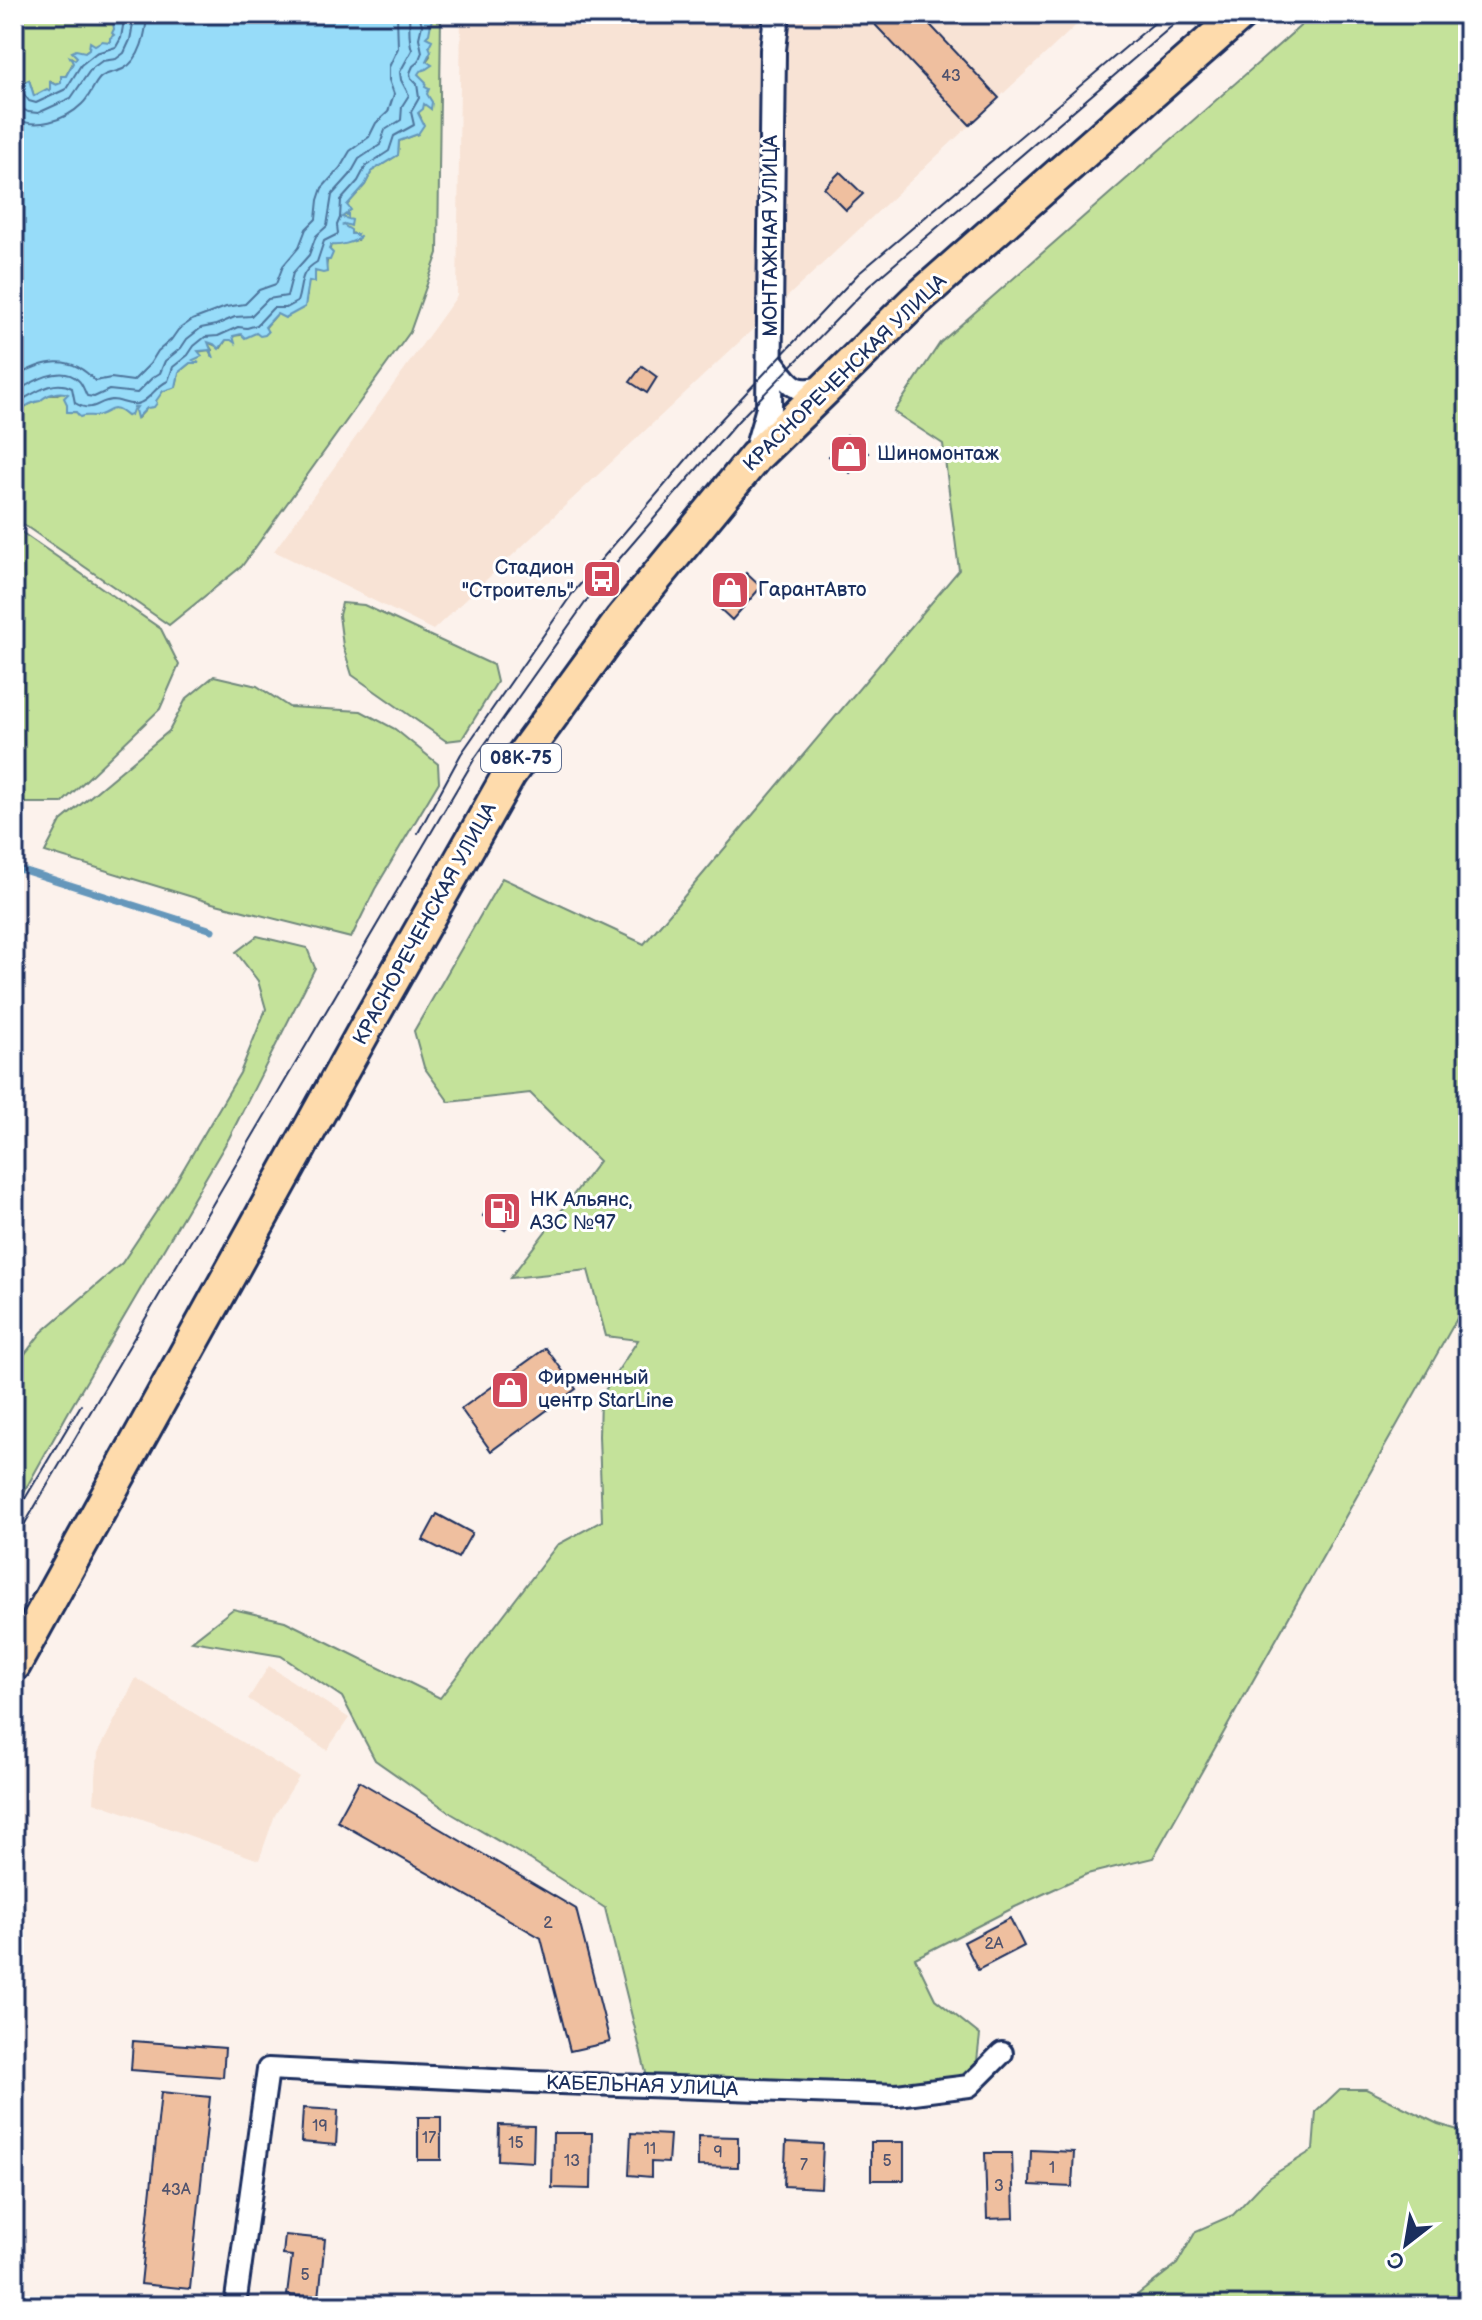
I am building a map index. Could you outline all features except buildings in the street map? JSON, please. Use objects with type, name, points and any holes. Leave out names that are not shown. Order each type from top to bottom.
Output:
[{"type":"main road","name":"КРАСНОРЕЧЕНСКАЯ УЛИЦА","points":[[14,1665],[510,773],[622,619],[755,457],[915,301],[1241,14]]},
{"type":"street","name":"МОНТАЖНАЯ УЛИЦА","points":[[755,457],[769,408],[773,50],[777,14]]},
{"type":"street","points":[[771,359],[791,385],[809,391],[830,384]]},
{"type":"street","name":"КАБЕЛЬНАЯ УЛИЦА","points":[[235,2306],[268,2069],[897,2095],[969,2086],[1002,2053]]},
{"type":"shaded area","points":[[461,14],[1088,14],[433,630],[274,551],[457,296]]},
{"type":"shaded area","points":[[269,1666],[349,1718],[327,1750],[248,1699]]},
{"type":"shaded area","points":[[136,1678],[299,1777],[275,1815],[259,1860],[94,1802],[98,1753]]},
{"type":"green space","points":[[14,14],[118,14],[111,43],[85,52],[73,52],[78,57],[75,60],[72,58],[73,63],[62,83],[56,85],[51,82],[50,92],[34,96],[29,80],[14,87]]},
{"type":"green space","points":[[427,14],[441,14],[438,253],[410,332],[242,566],[169,625],[14,518],[14,416],[46,395],[62,392],[68,393],[67,412],[102,413],[110,408],[120,410],[127,416],[134,407],[138,407],[135,410],[138,418],[163,391],[176,387],[179,372],[197,352],[209,350],[212,356],[207,342],[221,348],[233,336],[256,333],[277,314],[307,296],[306,289],[309,281],[314,282],[315,271],[326,267],[331,244],[357,240],[342,225],[345,224],[342,217],[347,214],[347,205],[365,185],[372,171],[398,155],[399,141],[418,134],[421,118],[418,112],[425,103],[430,108],[425,87],[417,74],[430,56],[425,38],[431,18],[427,18]]},
{"type":"green space","points":[[1314,14],[1468,14],[1468,1299],[1153,1858],[1087,1874],[915,1958],[935,1999],[980,2035],[977,2061],[960,2077],[892,2087],[647,2077],[605,1908],[452,1814],[375,1760],[342,1697],[281,1656],[192,1641],[233,1609],[285,1621],[440,1698],[557,1545],[602,1521],[600,1398],[638,1340],[606,1336],[588,1270],[510,1278],[599,1161],[530,1093],[449,1102],[424,1067],[414,1031],[502,878],[644,944],[959,570],[943,444],[894,412],[940,343]]},
{"type":"green space","points":[[14,527],[161,629],[179,665],[160,709],[62,803],[14,803]]},
{"type":"green space","points":[[342,603],[364,605],[493,665],[497,682],[462,739],[446,741],[352,675],[343,646],[339,615]]},
{"type":"green space","points":[[214,676],[257,686],[289,707],[361,711],[395,729],[438,764],[439,782],[375,889],[351,938],[212,903],[45,852],[61,821],[169,731],[186,699]]},
{"type":"green space","points":[[257,936],[307,948],[315,968],[229,1138],[14,1510],[14,1368],[42,1332],[122,1263],[174,1185],[240,1073],[266,1009],[258,981],[236,952]]},
{"type":"green space","points":[[1340,2089],[1366,2089],[1438,2124],[1468,2133],[1468,2306],[1123,2306],[1177,2264],[1196,2231],[1233,2215],[1268,2178],[1313,2150],[1316,2112]]},
{"type":"water","points":[[118,14],[427,14],[427,18],[432,18],[426,37],[432,40],[426,61],[432,65],[418,74],[429,89],[427,94],[432,102],[431,109],[424,104],[418,113],[424,125],[418,134],[399,141],[398,155],[372,171],[365,185],[347,205],[351,210],[348,216],[342,217],[352,220],[351,226],[343,225],[351,230],[351,234],[360,237],[346,244],[331,245],[329,249],[333,253],[330,260],[326,260],[327,272],[315,271],[315,282],[309,281],[305,307],[285,318],[277,314],[265,327],[268,332],[265,335],[233,336],[235,343],[226,340],[219,349],[208,342],[214,358],[209,350],[198,351],[202,356],[193,360],[199,363],[190,363],[179,372],[176,387],[163,391],[154,407],[147,408],[137,418],[137,407],[127,416],[113,409],[99,415],[80,417],[76,412],[67,412],[64,398],[68,394],[61,393],[29,404],[14,416],[14,87],[29,80],[34,96],[47,89],[50,91],[50,82],[56,85],[61,83],[61,76],[66,76],[73,63],[70,57],[75,60],[77,57],[72,52],[85,52],[90,42],[95,45],[102,41],[110,42]]},
{"type":"waterway","points":[[14,869],[212,930]]},
{"type":"tram line","points":[[418,833],[461,754],[572,594],[714,427],[858,274],[1165,14]]},
{"type":"tram line","points":[[14,1542],[475,758],[602,579],[739,420],[869,286],[1186,14]]},
{"type":"tram line","points":[[14,1517],[81,1405]]},
{"type":"place","name":"Шиномонтаж","points":[[849,454]]},
{"type":"place","name":"Стадион \"Строитель\"","points":[[602,579]]},
{"type":"place","name":"ГарантАвто","points":[[730,590]]},
{"type":"place","name":"НК Альянс, АЗС №97","points":[[502,1211]]},
{"type":"place","name":"Фирменный центр StarLine","points":[[510,1390]]}]
